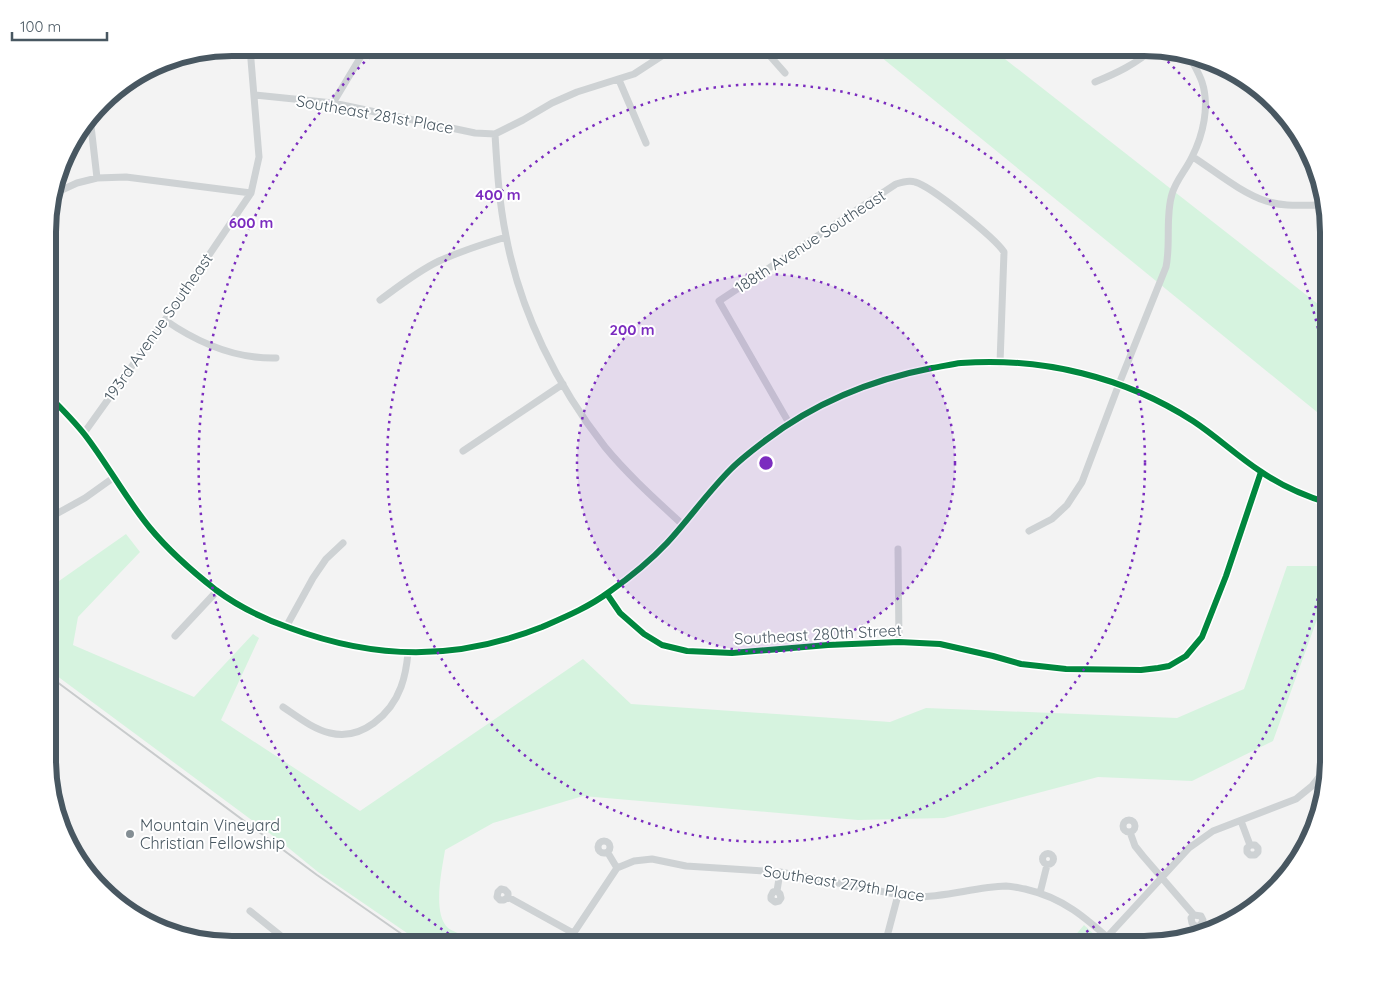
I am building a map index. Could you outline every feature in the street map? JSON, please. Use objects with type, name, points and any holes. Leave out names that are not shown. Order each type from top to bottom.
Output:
[{"type":"street","name":"193rd Avenue Southeast","points":[[84,434],[165,320],[251,193],[259,158],[251,56]]},
{"type":"street","points":[[333,103],[361,56]]},
{"type":"street","points":[[656,56],[634,74],[577,92],[552,103],[495,134],[500,198],[506,237],[524,303],[546,351],[563,384],[605,447],[631,475],[683,524]]},
{"type":"street","points":[[770,57],[784,73]]},
{"type":"street","points":[[1095,82],[1125,69],[1144,57]]},
{"type":"street","points":[[1029,531],[1052,519],[1067,505],[1088,469],[1119,384],[1166,266],[1169,254],[1169,211],[1172,193],[1175,184],[1193,157],[1205,122],[1205,98],[1202,83],[1193,64]]},
{"type":"street","points":[[619,80],[646,143]]},
{"type":"street","name":"Southeast 281st Place","points":[[255,95],[333,103],[475,133],[495,134]]},
{"type":"street","points":[[91,127],[97,178]]},
{"type":"street","points":[[1193,157],[1247,192],[1266,201],[1284,205],[1317,204]]},
{"type":"street","points":[[61,191],[97,178],[126,177],[251,193]]},
{"type":"street","name":"188th Avenue Southeast","points":[[789,422],[719,301],[896,184],[902,182],[914,182],[931,190],[993,238],[1004,252],[1000,363]]},
{"type":"street","points":[[380,300],[412,277],[438,262],[470,248],[506,237]]},
{"type":"street","points":[[165,320],[193,338],[223,350],[259,358],[276,358]]},
{"type":"street","points":[[56,404],[84,434],[113,478],[150,528],[170,550],[217,591],[243,608],[286,627],[334,642],[378,651],[408,653],[446,651],[485,645],[526,633],[567,616],[607,594],[646,563],[734,465],[789,422],[815,407],[856,388],[900,374],[960,363],[1037,364],[1119,384],[1163,404],[1194,422],[1261,472],[1290,488],[1320,500]]},
{"type":"street","points":[[463,451],[563,384]]},
{"type":"street","name":"Southeast 280th Street","points":[[607,594],[620,613],[632,625],[662,645],[677,650],[732,653],[828,645],[899,642],[940,644],[1021,664],[1066,670],[1141,670],[1169,666],[1186,656],[1202,637],[1226,576],[1261,472]]},
{"type":"street","points":[[57,514],[85,498],[113,478]]},
{"type":"street","points":[[286,627],[313,578],[326,559],[343,543]]},
{"type":"street","points":[[898,549],[899,642]]},
{"type":"street","points":[[175,636],[217,591]]},
{"type":"street","points":[[283,707],[314,727],[329,733],[340,735],[353,734],[366,729],[376,722],[396,699],[402,686],[408,653]]},
{"type":"street","points":[[1108,936],[1189,848],[1204,836],[1296,799],[1318,778]]},
{"type":"street","points":[[1241,821],[1250,845]]},
{"type":"street","points":[[1130,832],[1135,846],[1194,915]]},
{"type":"street","points":[[573,934],[617,868],[608,853]]},
{"type":"street","name":"Southeast 279th Place","points":[[617,868],[634,861],[652,859],[686,866],[780,872],[898,895],[929,898],[1008,886],[1040,893],[1071,906],[1106,936]]},
{"type":"street","points":[[1040,893],[1047,865]]},
{"type":"street","points":[[777,891],[780,872]]},
{"type":"street","points":[[887,936],[898,895]]},
{"type":"street","points":[[508,898],[576,935]]},
{"type":"street","points":[[250,911],[279,935]]},
{"type":"green space","points":[[881,57],[1002,57],[1319,305],[1319,414]]},
{"type":"green space","points":[[126,534],[140,552],[78,617],[73,645],[194,697],[253,634],[259,638],[221,720],[360,811],[583,659],[631,704],[890,722],[926,708],[1177,718],[1244,689],[1287,566],[1320,566],[1320,612],[1273,741],[1192,781],[1098,777],[944,818],[858,820],[583,796],[493,823],[445,850],[439,891],[440,912],[448,928],[463,935],[410,935],[318,872],[280,841],[57,676],[57,583]]},
{"type":"green space","points":[[1084,925],[1096,936],[1075,936]]},
{"type":"green space","points":[[1014,933],[1019,936],[998,936]]},
{"type":"railway","points":[[57,682],[317,875],[403,935]]},
{"type":"cycle path","points":[[56,404],[85,435],[150,528],[182,561],[216,590],[252,612],[290,628],[322,639],[385,651],[447,651],[478,646],[542,627],[577,611],[601,597],[646,563],[667,543],[714,487],[739,461],[785,426],[804,414],[865,386],[909,373],[957,363],[1022,363],[1082,373],[1111,382],[1167,406],[1202,427],[1243,459],[1276,481],[1320,500]]},
{"type":"cycle path","points":[[607,594],[620,613],[644,634],[662,645],[687,651],[732,653],[828,645],[899,642],[940,644],[1021,664],[1066,669],[1141,670],[1169,666],[1186,656],[1202,637],[1226,576],[1261,472]]},
{"type":"place","name":"Mountain Vineyard Christian Fellowship","points":[[130,834]]}]
